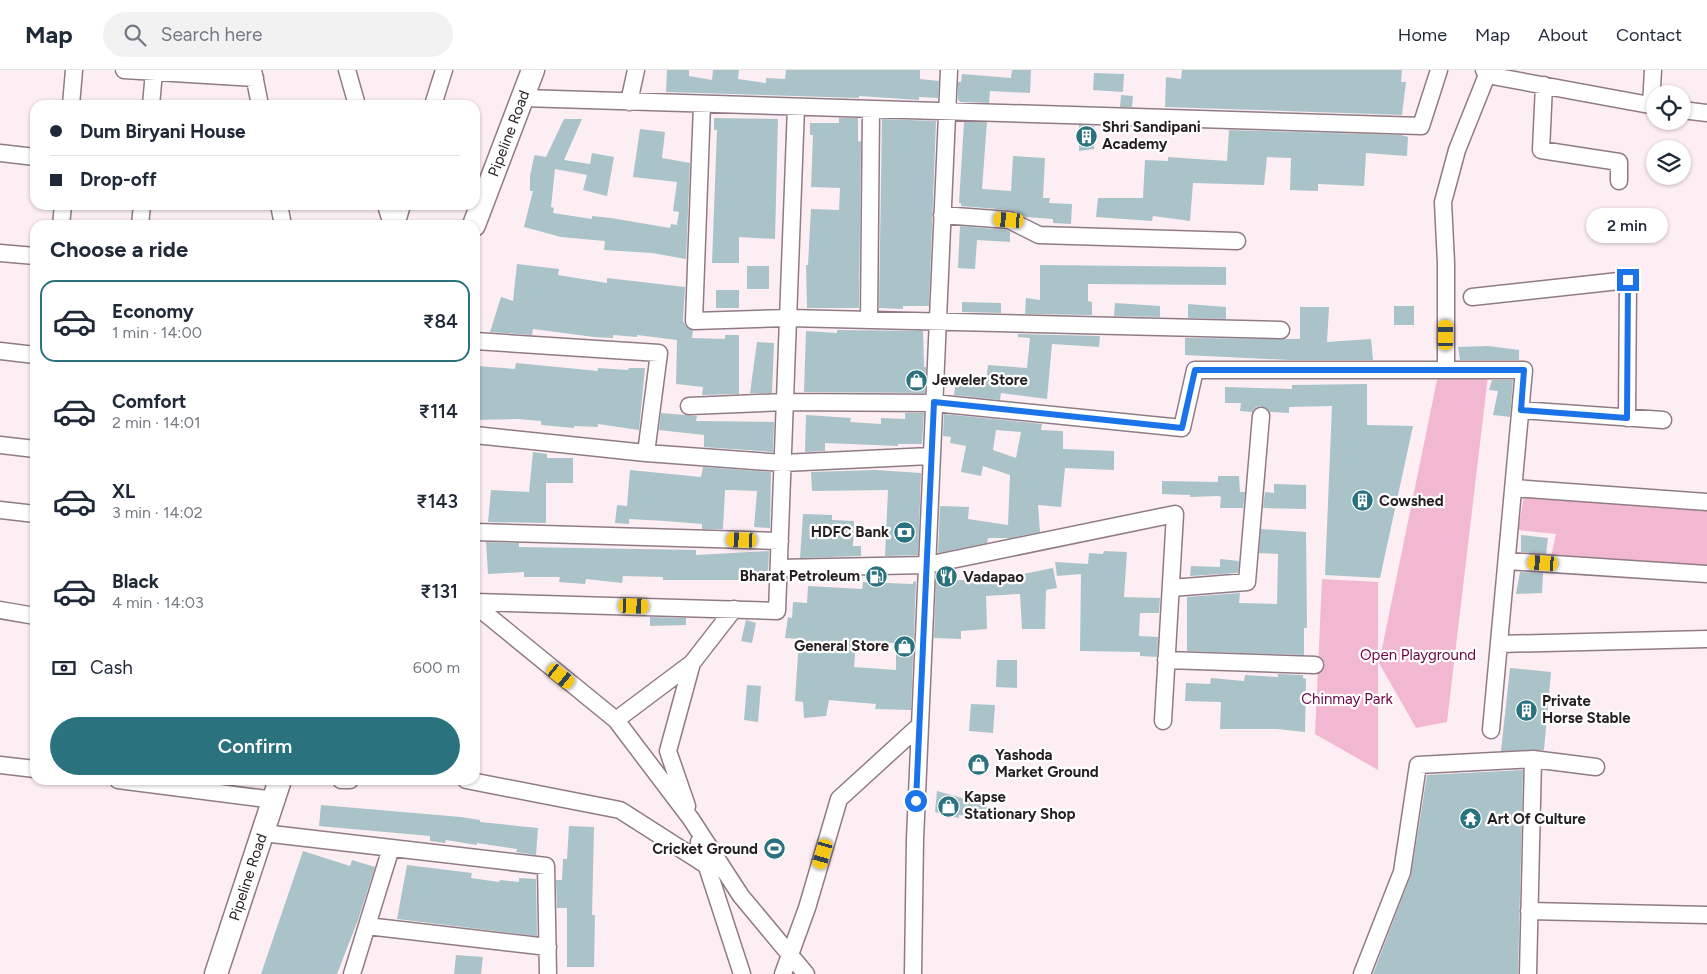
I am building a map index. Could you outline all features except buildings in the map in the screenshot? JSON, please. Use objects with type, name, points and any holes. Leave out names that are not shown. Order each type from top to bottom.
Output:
[{"type":"main road","name":"Pipeline Road","points":[[480,210],[524,98],[533,70]]},
{"type":"main road","name":"Pipeline Road","points":[[216,974],[277,790]]},
{"type":"street","points":[[71,100],[74,70]]},
{"type":"street","points":[[124,70],[254,74],[259,100]]},
{"type":"street","points":[[347,70],[356,100]]},
{"type":"street","points":[[435,100],[444,70]]},
{"type":"street","points":[[629,102],[636,70]]},
{"type":"street","points":[[913,974],[930,456],[949,70]]},
{"type":"street","points":[[524,98],[1421,126],[1439,70]]},
{"type":"street","points":[[1653,70],[1653,85]]},
{"type":"street","points":[[151,100],[154,72]]},
{"type":"street","points":[[1446,370],[1446,263],[1443,202],[1457,150],[1485,72],[1646,104]]},
{"type":"street","points":[[1544,85],[1541,150],[1620,162],[1619,181]]},
{"type":"street","points":[[702,104],[694,321],[788,318],[1281,330]]},
{"type":"street","points":[[480,604],[777,611],[796,107]]},
{"type":"street","points":[[869,320],[871,110]]},
{"type":"street","points":[[1691,111],[1707,113]]},
{"type":"street","points":[[0,153],[30,156]]},
{"type":"street","points":[[942,215],[1009,220],[1039,235],[1237,241]]},
{"type":"street","points":[[0,253],[30,256]]},
{"type":"street","points":[[1472,298],[1628,280],[1627,418]]},
{"type":"street","points":[[480,341],[659,353],[646,453]]},
{"type":"street","points":[[0,351],[30,354]]},
{"type":"street","points":[[689,406],[785,402],[934,402],[1182,428],[1195,370],[1524,370],[1491,730]]},
{"type":"street","points":[[1521,410],[1663,420]]},
{"type":"street","points":[[1171,588],[1247,582],[1261,416]]},
{"type":"street","points":[[480,436],[646,453],[783,462],[930,456]]},
{"type":"street","points":[[0,445],[30,448]]},
{"type":"street","points":[[1514,488],[1707,502]]},
{"type":"street","points":[[0,510],[30,513]]},
{"type":"street","points":[[779,568],[926,565],[1175,514],[1163,721]]},
{"type":"street","points":[[480,532],[780,541]]},
{"type":"street","points":[[1507,561],[1707,574]]},
{"type":"street","points":[[480,608],[616,720],[691,819],[741,896],[806,974]]},
{"type":"street","points":[[616,720],[692,663],[734,609]]},
{"type":"street","points":[[0,610],[30,615]]},
{"type":"street","points":[[1499,644],[1707,639]]},
{"type":"street","points":[[1166,660],[1315,665]]},
{"type":"street","points":[[692,663],[668,751],[742,974]]},
{"type":"street","points":[[783,974],[808,908],[839,799],[920,726]]},
{"type":"street","points":[[1362,974],[1402,872],[1418,765],[1533,759],[1596,766]]},
{"type":"street","points":[[1528,974],[1533,759]]},
{"type":"street","points":[[0,765],[30,768]]},
{"type":"street","points":[[480,783],[620,810],[706,865]]},
{"type":"street","points":[[198,785],[277,790]]},
{"type":"street","points":[[262,833],[546,866],[548,974]]},
{"type":"street","points":[[352,974],[391,848]]},
{"type":"street","points":[[1529,911],[1707,915]]},
{"type":"street","points":[[367,926],[548,947]]},
{"type":"green space","name":"Open Playground","points":[[1438,375],[1488,376],[1447,722],[1416,728],[1379,663]]},
{"type":"green space","points":[[1524,496],[1707,506],[1707,568],[1551,557],[1556,534],[1518,530]]},
{"type":"green space","name":"Chinmay Park","points":[[1322,579],[1378,582],[1378,770],[1315,734]]},
{"type":"place","name":"Shri Sandipani Academy","points":[[1086,136]]},
{"type":"place","name":"Jeweler Store","points":[[916,380]]},
{"type":"place","name":"Cowshed","points":[[1363,501]]},
{"type":"place","name":"HDFC Bank","points":[[905,532]]},
{"type":"place","name":"Bharat Petroleum","points":[[876,576]]},
{"type":"place","name":"Vadapao","points":[[947,577]]},
{"type":"place","name":"General Store","points":[[905,646]]},
{"type":"place","name":"Private Horse Stable","points":[[1526,710]]},
{"type":"place","name":"Yashoda Market Ground","points":[[979,764]]},
{"type":"place","name":"Kapse Stationary Shop","points":[[948,806]]},
{"type":"place","name":"Art Of Culture","points":[[1471,819]]},
{"type":"place","name":"Cricket Ground","points":[[774,849]]},
{"type":"route","points":[[916,801],[930,456],[934,402],[1182,428],[1195,370],[1524,370],[1521,410],[1627,418],[1628,280]]}]
